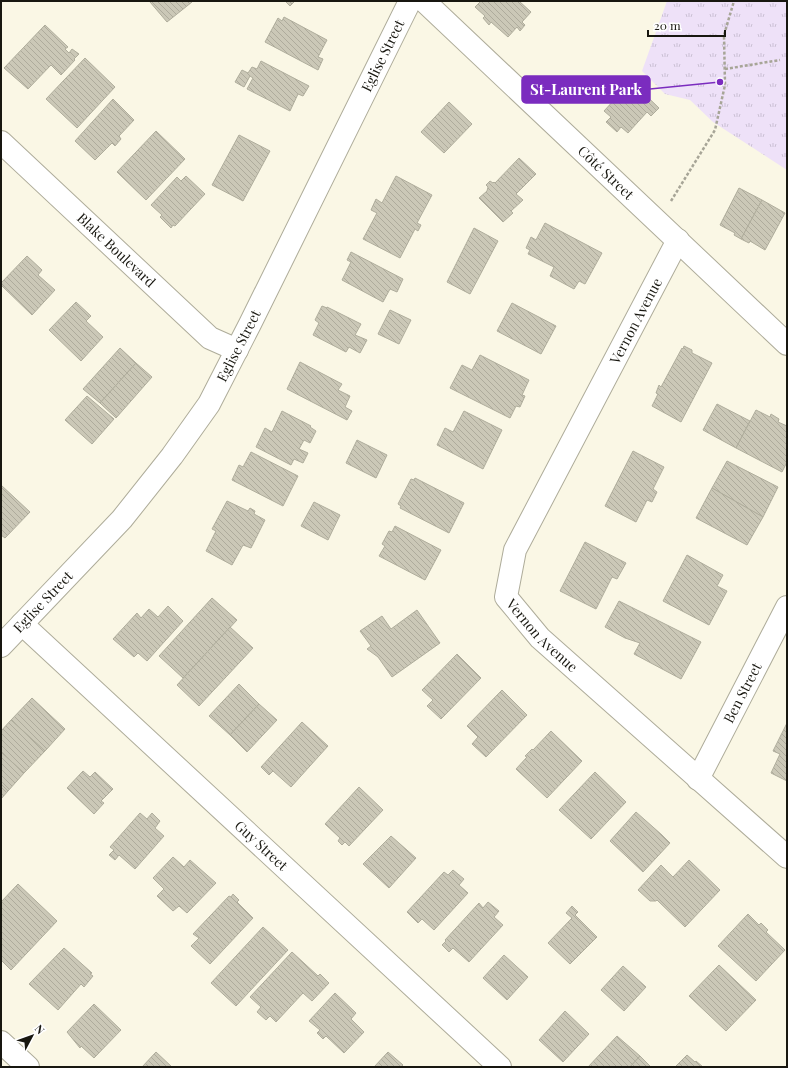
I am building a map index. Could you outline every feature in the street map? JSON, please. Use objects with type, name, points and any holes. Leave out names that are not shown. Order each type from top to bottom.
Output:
[{"type":"street","name":"Eglise Street","points":[[1,646],[122,519],[172,456],[209,404],[410,1]]},
{"type":"street","name":"Côté Street","points":[[424,1],[787,344]]},
{"type":"street","name":"Blake Boulevard","points":[[1,142],[210,338],[237,350]]},
{"type":"street","name":"Vernon Avenue","points":[[678,240],[515,550],[506,597],[540,638],[787,857]]},
{"type":"street","name":"Ben Street","points":[[698,779],[787,607]]},
{"type":"street","name":"Guy Street","points":[[22,624],[500,1067]]},
{"type":"street","points":[[1,1042],[28,1067]]},
{"type":"path","points":[[656,220],[666,209],[715,130],[726,86],[724,35],[734,1]]},
{"type":"path","points":[[725,69],[780,60]]},
{"type":"green space","points":[[667,1],[787,1],[787,170],[713,122],[690,100],[665,94],[642,71]]},
{"type":"building","points":[[285,1],[295,1],[290,6]]},
{"type":"building","points":[[481,1],[519,1],[531,12],[522,22],[525,25],[520,31],[517,27],[508,37],[491,22],[489,25],[483,18],[485,16],[475,7]]},
{"type":"building","points":[[150,2],[192,2],[167,22]]},
{"type":"building","points":[[284,17],[327,40],[318,57],[323,59],[318,70],[265,42],[278,18],[282,21]]},
{"type":"building","points":[[45,25],[68,47],[65,49],[69,53],[72,49],[79,54],[61,75],[51,65],[28,89],[4,68]]},
{"type":"building","points":[[85,58],[115,87],[77,128],[46,99]]},
{"type":"building","points":[[261,61],[309,86],[303,96],[298,94],[290,111],[247,89],[253,78],[250,76],[244,87],[235,82],[242,70],[248,73],[252,67],[257,69]]},
{"type":"building","points":[[627,80],[630,83],[632,82],[659,108],[651,116],[647,112],[628,133],[621,127],[617,132],[606,122],[611,117],[604,111],[626,87],[623,84]]},
{"type":"building","points":[[113,99],[134,120],[119,136],[121,139],[115,146],[112,143],[95,160],[75,141]]},
{"type":"building","points":[[449,102],[472,124],[444,153],[421,132]]},
{"type":"building","points":[[156,131],[185,159],[146,200],[117,172]]},
{"type":"building","points":[[239,135],[270,151],[243,201],[212,185]]},
{"type":"building","points":[[519,158],[536,174],[516,194],[523,200],[511,211],[513,213],[503,222],[479,198],[487,191],[488,187],[486,185],[490,181],[495,183]]},
{"type":"building","points":[[186,176],[205,194],[175,226],[173,225],[171,228],[160,217],[162,215],[151,205],[177,177],[181,181]]},
{"type":"building","points":[[396,176],[432,195],[417,223],[421,225],[418,231],[415,229],[400,258],[363,239],[377,213],[371,210],[376,199],[382,203]]},
{"type":"building","points":[[739,188],[762,200],[741,239],[734,235],[735,233],[720,225]]},
{"type":"building","points":[[762,200],[785,213],[765,250],[750,241],[749,243],[741,239]]},
{"type":"building","points":[[545,223],[602,253],[585,284],[579,281],[574,289],[550,276],[554,267],[528,254],[530,250],[526,248],[531,237],[536,240]]},
{"type":"building","points":[[474,228],[498,241],[470,294],[447,282]]},
{"type":"building","points":[[351,252],[403,279],[397,292],[390,289],[383,302],[342,280],[351,262],[347,260]]},
{"type":"building","points":[[27,256],[42,270],[38,275],[55,290],[32,315],[1,285],[1,283]]},
{"type":"building","points":[[76,302],[91,316],[86,321],[103,337],[81,361],[49,330]]},
{"type":"building","points":[[512,303],[556,326],[541,354],[497,331]]},
{"type":"building","points":[[322,306],[361,324],[355,335],[367,340],[360,353],[349,347],[346,352],[313,335],[319,323],[315,320]]},
{"type":"building","points":[[390,310],[411,320],[399,344],[378,334]]},
{"type":"building","points":[[684,346],[692,350],[692,353],[712,363],[681,422],[652,406],[658,394],[656,393],[659,385],[661,387]]},
{"type":"building","points":[[120,348],[136,363],[100,403],[83,389]]},
{"type":"building","points":[[480,355],[529,380],[522,395],[525,396],[520,407],[516,406],[510,418],[450,388],[462,365],[472,370]]},
{"type":"building","points":[[300,362],[342,384],[338,390],[350,396],[345,407],[352,411],[347,420],[287,389]]},
{"type":"building","points":[[136,363],[152,377],[116,418],[100,403]]},
{"type":"building","points":[[87,396],[114,419],[92,444],[65,420]]},
{"type":"building","points":[[717,404],[750,421],[736,448],[703,430]]},
{"type":"building","points":[[756,410],[770,417],[771,414],[779,419],[778,422],[787,426],[787,462],[782,472],[736,448]]},
{"type":"building","points":[[282,411],[311,426],[310,427],[316,431],[310,443],[304,440],[299,449],[308,453],[303,463],[294,459],[291,465],[256,447],[265,428],[272,432]]},
{"type":"building","points":[[464,411],[502,430],[483,469],[437,445],[445,428],[453,432]]},
{"type":"building","points":[[357,440],[387,455],[376,478],[346,463]]},
{"type":"building","points":[[633,451],[664,467],[653,489],[657,492],[652,502],[647,500],[636,522],[605,506]]},
{"type":"building","points":[[251,452],[298,476],[283,506],[232,480],[239,465],[243,467]]},
{"type":"building","points":[[727,461],[778,487],[763,517],[712,488]]},
{"type":"building","points":[[415,478],[464,503],[449,533],[400,508],[401,506],[398,504],[411,479],[414,480]]},
{"type":"building","points":[[1,485],[30,512],[5,538],[1,535]]},
{"type":"building","points":[[712,488],[763,517],[747,545],[696,518]]},
{"type":"building","points":[[227,501],[248,511],[250,508],[255,511],[254,514],[265,520],[251,548],[243,545],[232,565],[206,551],[216,531],[212,529]]},
{"type":"building","points":[[314,502],[340,515],[328,540],[301,526]]},
{"type":"building","points":[[395,526],[441,550],[425,580],[379,556],[385,546],[382,544],[389,531],[392,532]]},
{"type":"building","points":[[585,542],[626,563],[617,579],[612,577],[596,609],[560,591]]},
{"type":"building","points":[[687,555],[723,575],[717,586],[727,591],[709,625],[663,601]]},
{"type":"building","points":[[212,598],[237,620],[183,678],[159,656]]},
{"type":"building","points":[[619,601],[701,642],[681,679],[634,654],[640,643],[625,638],[605,627]]},
{"type":"building","points":[[168,606],[183,621],[147,661],[138,653],[134,657],[113,639],[137,613],[141,618],[149,609],[158,617]]},
{"type":"building","points":[[417,610],[440,643],[392,677],[378,657],[367,649],[371,646],[360,631],[382,616],[391,629]]},
{"type":"building","points":[[230,627],[253,648],[199,706],[177,685]]},
{"type":"building","points":[[457,654],[481,678],[441,719],[427,706],[433,700],[422,690]]},
{"type":"building","points":[[239,684],[259,704],[230,735],[209,716]]},
{"type":"building","points":[[502,690],[527,715],[486,757],[472,744],[478,737],[467,726]]},
{"type":"building","points":[[32,698],[65,729],[45,751],[11,720]]},
{"type":"building","points":[[259,704],[277,720],[247,752],[230,735]]},
{"type":"building","points":[[11,720],[45,751],[24,773],[1,752],[1,731]]},
{"type":"building","points":[[302,722],[328,746],[291,787],[273,771],[269,775],[261,767]]},
{"type":"building","points":[[787,723],[787,781],[771,773],[780,754],[773,751]]},
{"type":"building","points":[[551,731],[582,761],[547,798],[516,769],[527,757],[525,756],[532,749],[533,750]]},
{"type":"building","points":[[1,752],[24,773],[8,791],[1,784]]},
{"type":"building","points":[[83,771],[90,777],[95,772],[113,789],[101,801],[104,803],[94,814],[67,788]]},
{"type":"building","points":[[595,772],[626,802],[591,839],[559,810]]},
{"type":"building","points":[[1,784],[8,791],[1,799]]},
{"type":"building","points":[[359,787],[383,810],[349,846],[345,842],[342,845],[338,841],[340,838],[325,824]]},
{"type":"building","points":[[636,812],[670,843],[643,872],[610,841]]},
{"type":"building","points":[[140,813],[147,819],[152,813],[160,821],[155,828],[164,836],[135,869],[119,855],[115,860],[109,855],[114,850],[110,847]]},
{"type":"building","points":[[391,836],[416,858],[389,888],[363,864]]},
{"type":"building","points":[[173,857],[184,867],[190,860],[216,883],[187,913],[179,906],[173,911],[157,896],[164,889],[153,878]]},
{"type":"building","points":[[689,860],[720,890],[685,927],[657,900],[650,901],[638,890],[661,865],[673,877]]},
{"type":"building","points":[[453,870],[464,879],[459,885],[468,893],[434,930],[422,919],[418,923],[407,912],[444,872],[448,875]]},
{"type":"building","points":[[18,884],[57,921],[11,970],[1,960],[1,902]]},
{"type":"building","points":[[233,894],[239,900],[237,902],[253,918],[210,964],[191,946],[199,938],[193,934],[229,896],[231,897]]},
{"type":"building","points":[[488,902],[499,911],[494,917],[503,925],[469,962],[453,948],[449,952],[442,945],[446,941],[445,940],[479,903],[483,908]]},
{"type":"building","points":[[572,906],[578,912],[575,915],[597,937],[570,964],[548,943],[572,918],[566,913]]},
{"type":"building","points":[[748,914],[759,925],[761,923],[768,930],[766,932],[785,950],[756,981],[718,946]]},
{"type":"building","points":[[263,927],[288,950],[236,1006],[211,983]]},
{"type":"building","points":[[64,948],[92,973],[90,974],[93,976],[84,987],[81,984],[58,1010],[29,984]]},
{"type":"building","points":[[292,952],[318,976],[320,974],[329,983],[312,1001],[303,993],[276,1022],[270,1016],[266,1020],[257,1012],[261,1007],[250,997]]},
{"type":"building","points":[[504,955],[528,977],[507,1000],[483,978]]},
{"type":"building","points":[[719,965],[756,1000],[726,1031],[689,996]]},
{"type":"building","points":[[623,966],[646,987],[624,1011],[601,990]]},
{"type":"building","points":[[335,993],[356,1013],[351,1019],[364,1032],[344,1053],[326,1036],[323,1039],[317,1033],[320,1030],[309,1021]]},
{"type":"building","points":[[94,1004],[121,1030],[94,1058],[81,1046],[80,1048],[67,1032]]},
{"type":"building","points":[[565,1011],[589,1034],[563,1062],[539,1040]]},
{"type":"building","points":[[617,1036],[640,1056],[630,1067],[588,1067]]},
{"type":"building","points":[[156,1052],[172,1067],[142,1067]]},
{"type":"building","points":[[388,1052],[403,1065],[401,1067],[374,1067]]},
{"type":"building","points":[[687,1055],[695,1062],[696,1061],[703,1067],[675,1067]]},
{"type":"building","points":[[640,1056],[651,1067],[630,1067]]},
{"type":"place","name":"St-Laurent Park","points":[[720,82]]}]
